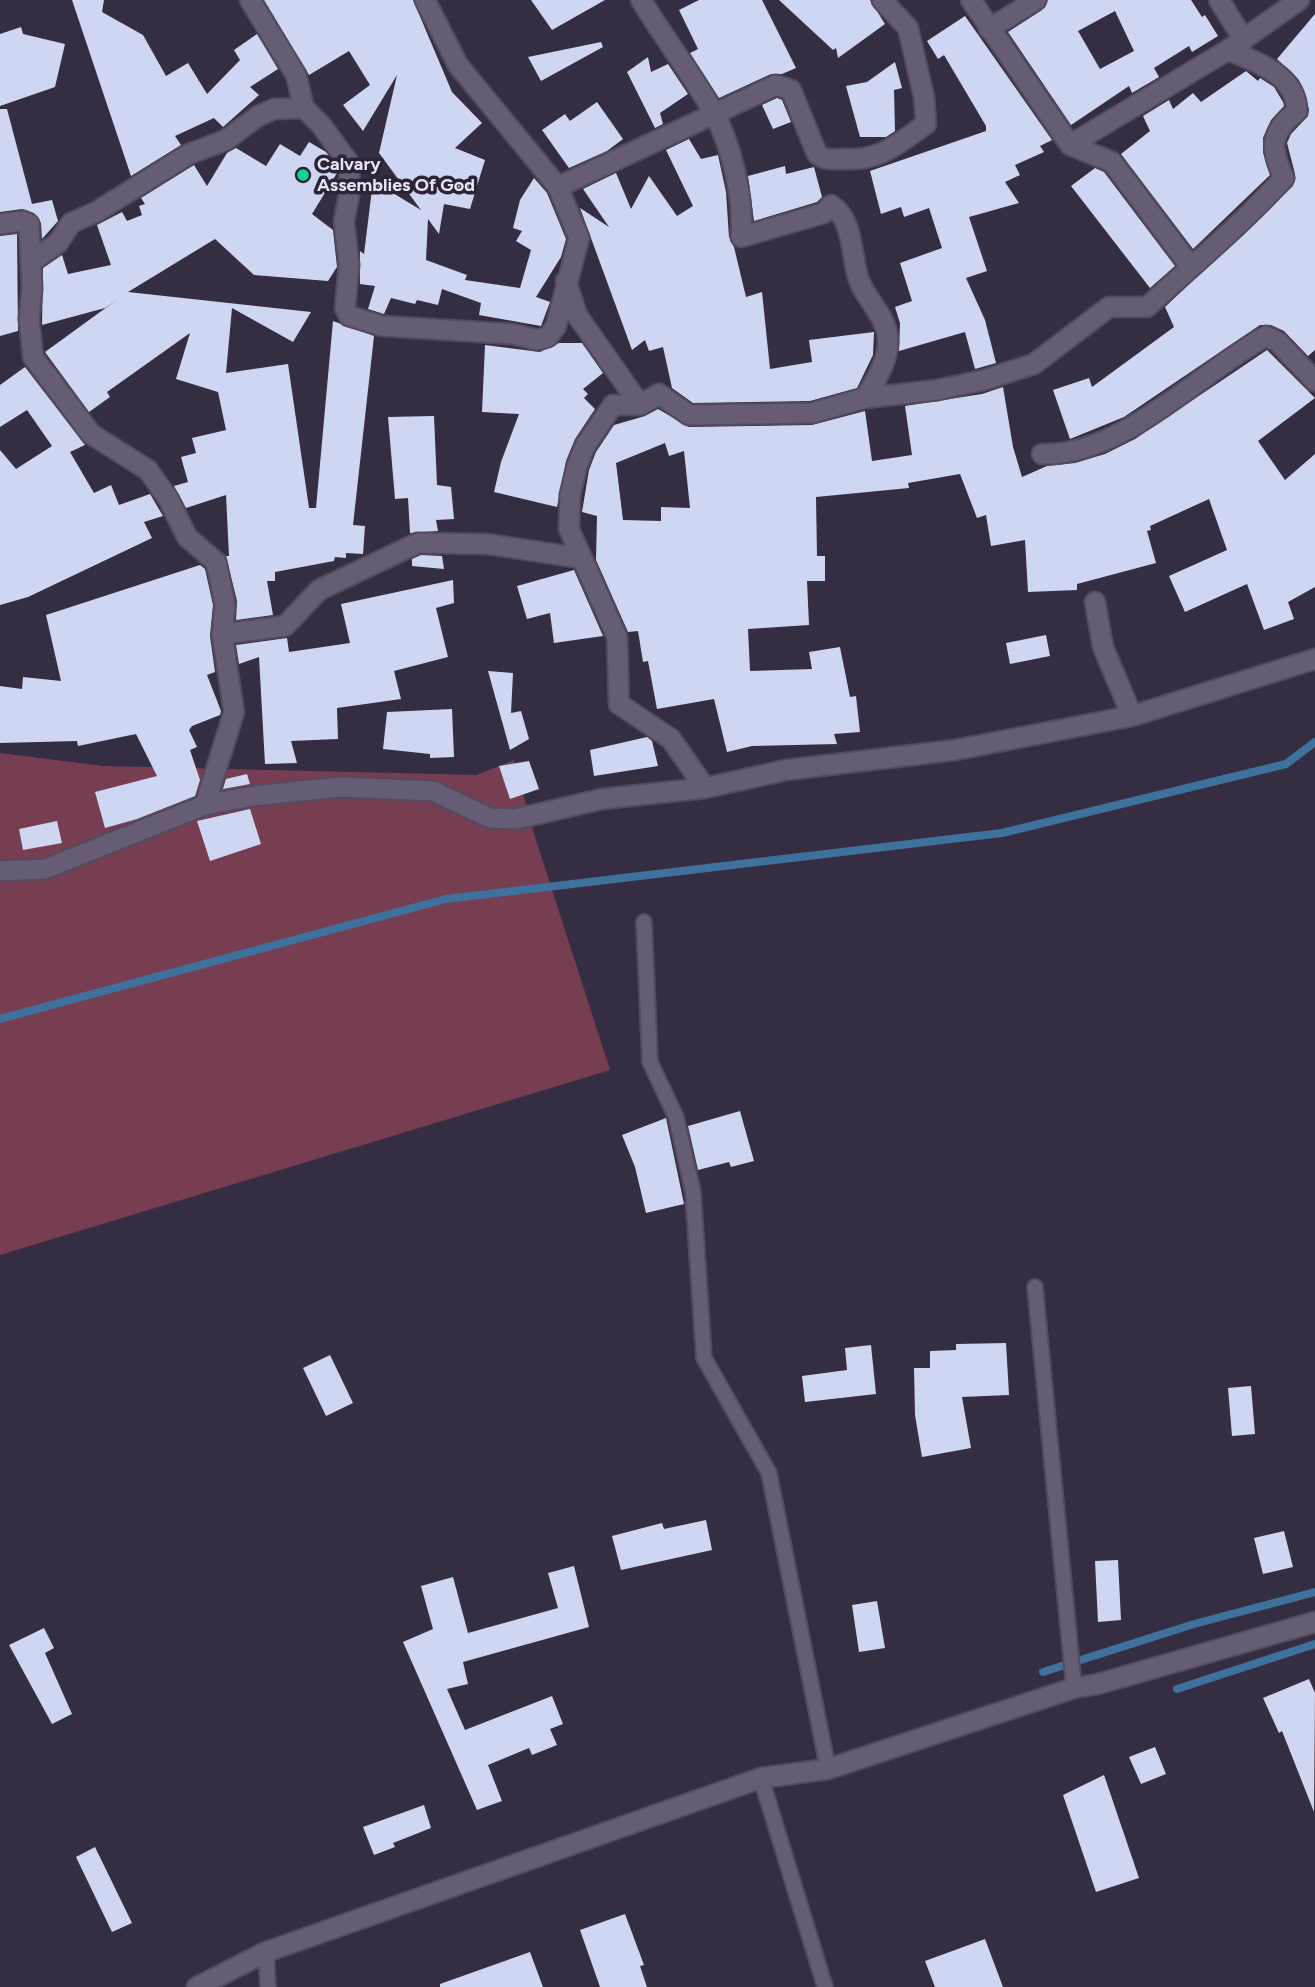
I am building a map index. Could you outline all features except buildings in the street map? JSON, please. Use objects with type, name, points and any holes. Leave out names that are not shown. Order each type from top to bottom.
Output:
[{"type":"street","points":[[250,0],[296,75],[304,108],[349,163],[350,190],[344,221],[349,265],[345,308],[349,316],[382,326],[513,334],[537,340],[548,337],[556,326],[579,238],[558,187],[458,65],[425,0]]},
{"type":"street","points":[[641,0],[715,114],[731,163],[743,217],[741,237],[824,213],[831,205],[838,211],[855,257],[858,279],[887,333],[883,368],[865,398]]},
{"type":"street","points":[[558,187],[776,85],[791,90],[817,154],[825,160],[866,160],[887,152],[926,124],[924,97],[908,28],[882,0]]},
{"type":"street","points":[[971,0],[1070,145],[1112,162],[1191,267]]},
{"type":"street","points":[[989,29],[1036,0]]},
{"type":"street","points":[[705,788],[671,739],[619,704],[617,637],[569,529],[570,495],[585,446],[613,405],[640,405],[659,394],[689,415],[813,413],[865,398],[937,390],[1034,364],[1110,307],[1147,307],[1250,216],[1284,177],[1273,154],[1273,147],[1282,122],[1297,111],[1297,103],[1279,73],[1236,45],[1219,0]]},
{"type":"street","points":[[1070,145],[1236,45],[1299,0]]},
{"type":"street","points":[[32,261],[58,243],[71,223],[96,212],[189,154],[226,140],[258,116],[274,110],[304,108]]},
{"type":"street","points":[[0,224],[23,221],[29,224],[32,261],[29,319],[33,357],[91,435],[148,470],[169,500],[187,537],[216,562],[225,604],[222,634],[234,712],[205,806]]},
{"type":"street","points":[[566,281],[577,315],[640,405]]},
{"type":"street","points":[[1042,454],[1067,455],[1113,438],[1214,373],[1238,351],[1266,336],[1278,342],[1315,381]]},
{"type":"street","points":[[222,634],[285,626],[319,590],[418,543],[487,544],[580,558]]},
{"type":"street","points":[[1095,601],[1103,647],[1132,716]]},
{"type":"street","points":[[0,871],[45,869],[205,806],[253,796],[340,787],[433,791],[490,818],[516,819],[602,799],[705,788],[786,770],[955,750],[1132,716],[1315,659]]},
{"type":"street","points":[[197,1987],[266,1952],[761,1778],[828,1769],[1074,1688],[1098,1684],[1315,1622]]},
{"type":"lane","points":[[643,922],[650,1062],[676,1117],[693,1192],[704,1358],[769,1473],[828,1769]]},
{"type":"lane","points":[[1035,1287],[1074,1688]]},
{"type":"lane","points":[[761,1778],[825,1987]]},
{"type":"lane","points":[[266,1952],[268,1987]]},
{"type":"shaded area","points":[[0,753],[103,766],[477,775],[514,760],[535,837],[610,1070],[0,1255]]},
{"type":"waterway","points":[[0,1019],[446,899],[1002,833],[1286,764],[1315,742]]},
{"type":"waterway","points":[[1043,1672],[1194,1624],[1315,1592]]},
{"type":"waterway","points":[[1177,1689],[1315,1644]]},
{"type":"place","name":"Calvary Assemblies Of God","points":[[303,175]]}]
